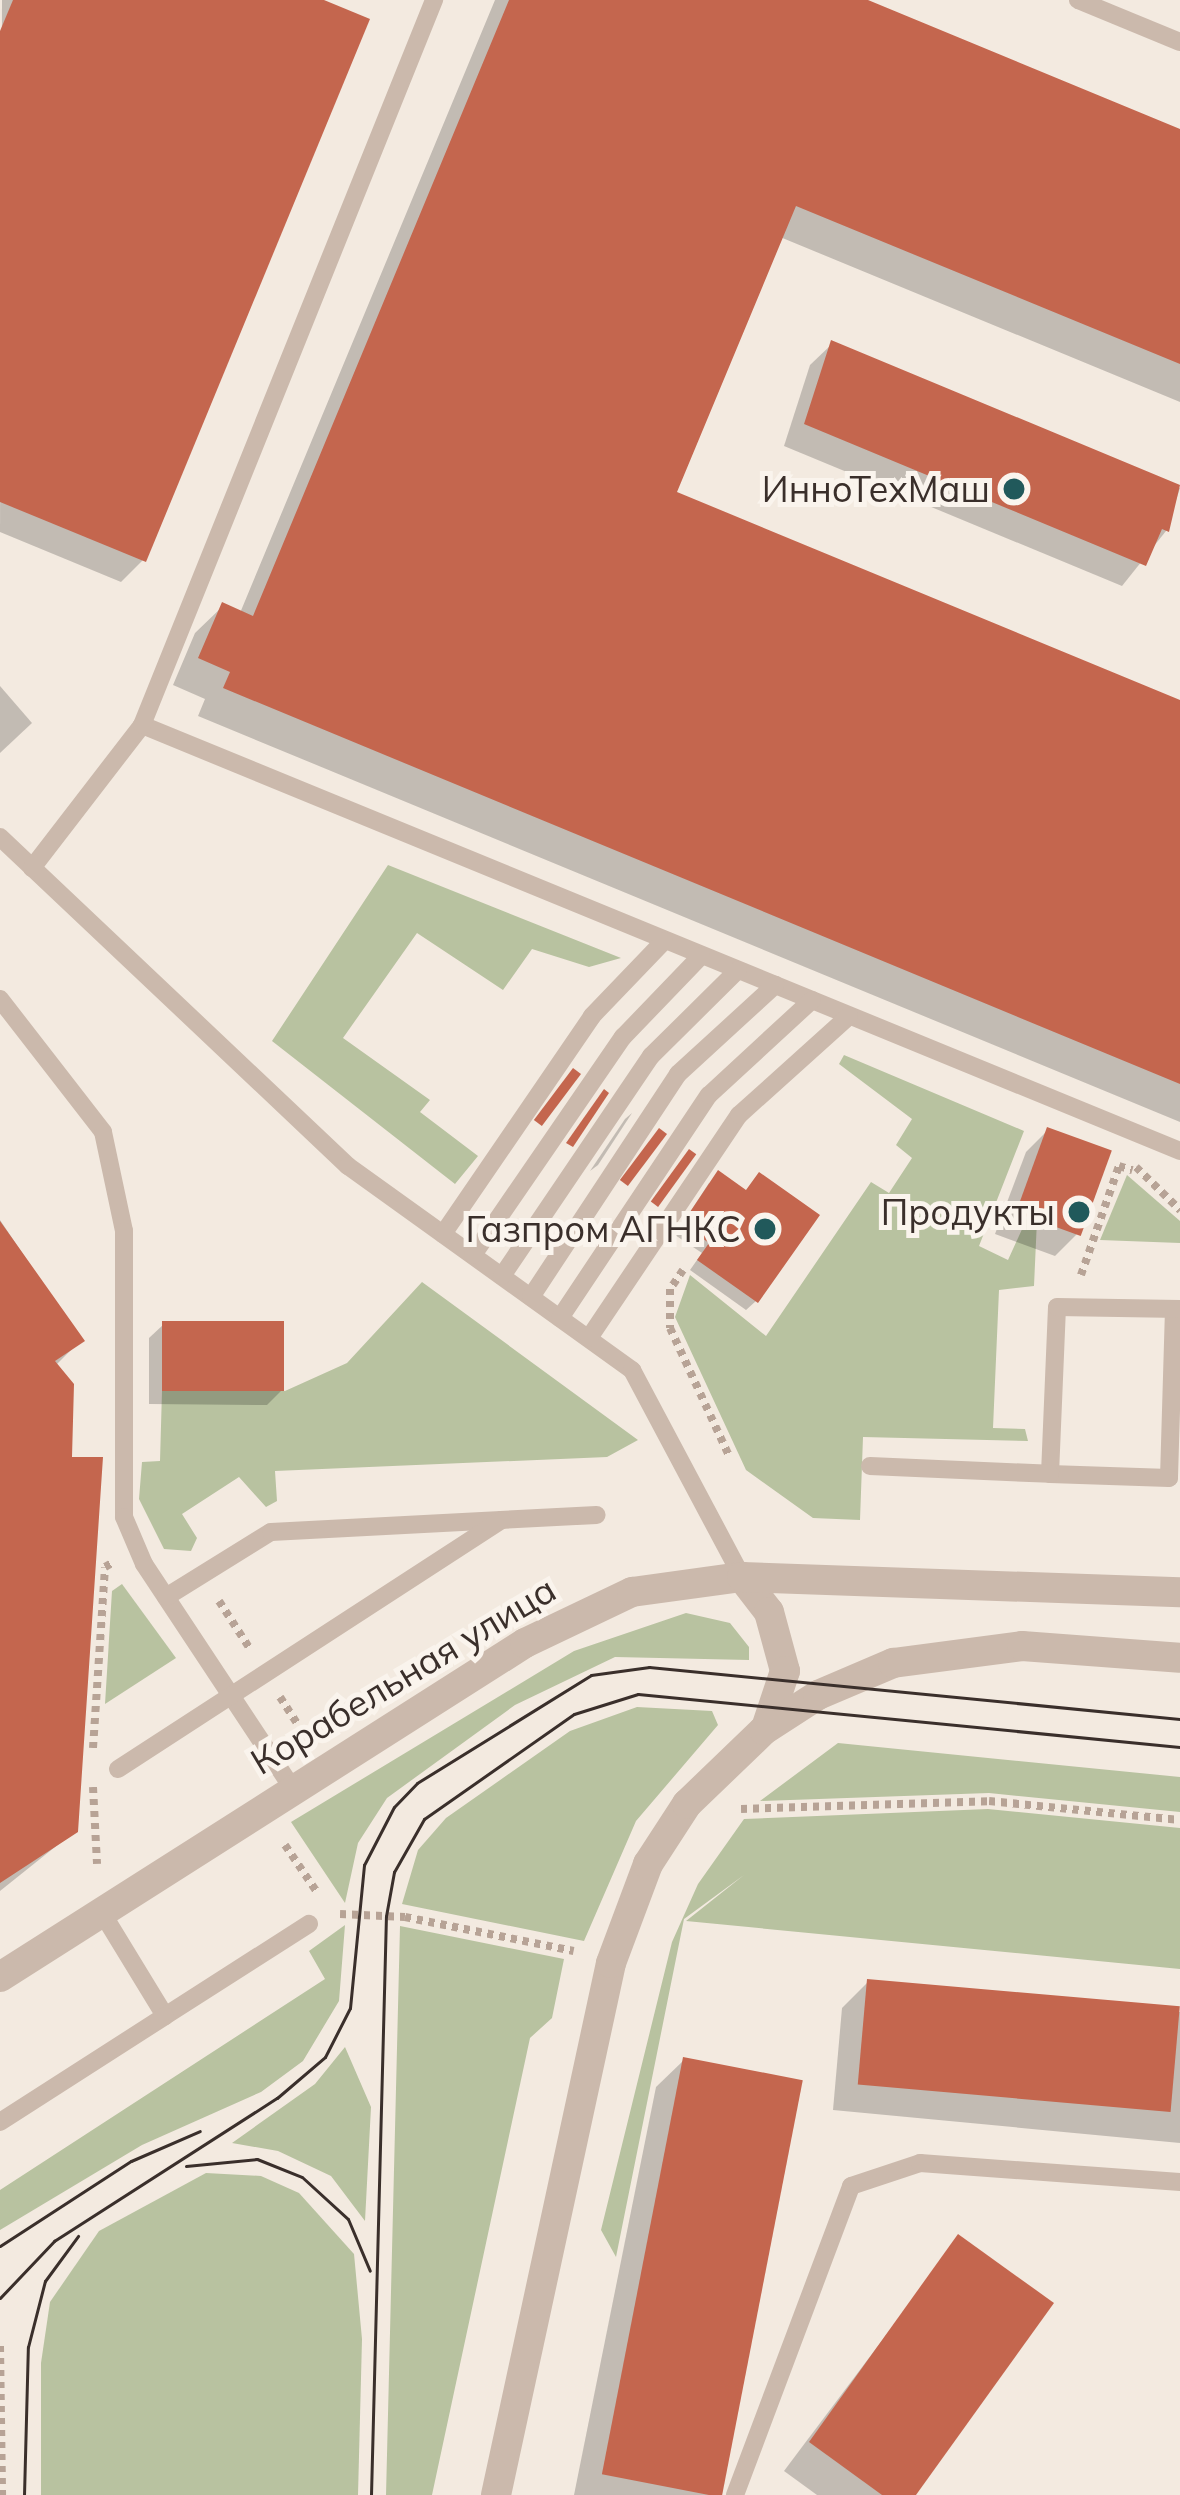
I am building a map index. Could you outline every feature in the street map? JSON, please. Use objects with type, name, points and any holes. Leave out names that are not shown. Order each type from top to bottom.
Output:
[{"type":"street","name":"Корабельная улица","points":[[0,1977],[566,1618],[670,1583],[742,1576],[1180,1592]]},
{"type":"street","points":[[742,1576],[770,1612],[785,1671],[764,1730]]},
{"type":"street","points":[[496,2495],[625,1923],[648,1864],[687,1804],[764,1730],[849,1680],[936,1652],[1022,1646],[1180,1658]]},
{"type":"lane","points":[[32,868],[142,724],[434,0]]},
{"type":"lane","points":[[1078,0],[1180,42]]},
{"type":"lane","points":[[142,724],[1180,1151]]},
{"type":"lane","points":[[0,837],[348,1166],[632,1370],[742,1576]]},
{"type":"lane","points":[[443,1234],[592,1016],[664,941]]},
{"type":"lane","points":[[472,1255],[623,1036],[701,956]]},
{"type":"lane","points":[[502,1276],[651,1056],[738,970]]},
{"type":"lane","points":[[531,1297],[678,1074],[775,985]]},
{"type":"lane","points":[[0,998],[103,1132],[124,1231],[124,1516],[166,1597],[292,1788]]},
{"type":"lane","points":[[560,1318],[709,1095],[812,1000]]},
{"type":"lane","points":[[590,1338],[739,1115],[849,1016]]},
{"type":"lane","points":[[870,1466],[1050,1474],[1169,1478],[1177,1309],[1057,1306],[1050,1474]]},
{"type":"lane","points":[[166,1597],[271,1532],[597,1515]]},
{"type":"lane","points":[[118,1769],[501,1520]]},
{"type":"lane","points":[[101,1911],[165,2016]]},
{"type":"lane","points":[[0,2122],[309,1924]]},
{"type":"lane","points":[[735,2495],[851,2186],[920,2163],[1180,2182]]},
{"type":"path","points":[[1080,1306],[1081,1264],[1119,1166],[1135,1171]]},
{"type":"path","points":[[683,1270],[670,1289],[670,1328],[730,1458]]},
{"type":"path","points":[[97,1864],[92,1767],[105,1567],[138,1549]]},
{"type":"path","points":[[741,1809],[989,1801],[1180,1820]]},
{"type":"path","points":[[285,1845],[330,1910],[405,1916],[574,1951]]},
{"type":"path","points":[[0,2346],[2,2495]]},
{"type":"green space","points":[[388,865],[621,958],[589,967],[532,949],[503,990],[417,933],[343,1038],[430,1100],[420,1112],[478,1156],[455,1184],[272,1041]]},
{"type":"green space","points":[[844,1055],[1024,1131],[979,1246],[1008,1260],[1028,1216],[1037,1220],[1034,1286],[999,1290],[993,1428],[1025,1429],[1028,1441],[863,1437],[860,1520],[813,1518],[746,1470],[675,1317],[690,1275],[766,1336],[871,1182],[889,1193],[912,1158],[896,1145],[912,1119],[839,1064]]},
{"type":"green space","points":[[1127,1175],[1180,1221],[1180,1243],[1100,1240]]},
{"type":"green space","points":[[422,1282],[638,1440],[607,1457],[275,1471],[277,1501],[266,1507],[239,1477],[182,1514],[197,1538],[191,1551],[164,1549],[139,1499],[142,1462],[160,1461],[162,1391],[285,1391],[347,1363]]},
{"type":"green space","points":[[122,1584],[176,1658],[105,1704],[112,1591]]},
{"type":"green space","points":[[686,1613],[730,1623],[749,1647],[749,1660],[615,1657],[515,1705],[387,1798],[358,1843],[345,1903],[291,1822],[574,1651]]},
{"type":"green space","points":[[637,1707],[712,1711],[718,1725],[636,1821],[584,1941],[402,1904],[418,1850],[446,1818],[570,1731]]},
{"type":"green space","points":[[838,1743],[1180,1777],[1180,1812],[989,1793],[760,1801]]},
{"type":"green space","points":[[988,1809],[1180,1828],[1180,1969],[686,1921],[744,1875],[684,1919],[616,2257],[601,2230],[672,1942],[698,1884],[744,1819]]},
{"type":"green space","points":[[345,1925],[339,2001],[303,2061],[261,2092],[142,2145],[0,2230],[0,2190],[325,1979],[309,1951]]},
{"type":"green space","points":[[400,1926],[564,1959],[552,2018],[530,2038],[432,2495],[386,2495]]},
{"type":"green space","points":[[345,2047],[371,2107],[365,2221],[331,2176],[278,2151],[232,2143],[315,2084]]},
{"type":"green space","points":[[206,2173],[261,2176],[299,2193],[354,2254],[362,2339],[358,2495],[41,2495],[41,2363],[50,2302],[99,2231]]},
{"type":"building","points":[[13,0],[324,0],[370,19],[146,562],[0,502],[0,31]]},
{"type":"building","points":[[509,0],[868,0],[1180,129],[1180,364],[796,206],[677,492],[1180,700],[1180,1084],[223,688],[230,672],[198,658],[222,602],[253,616]]},
{"type":"building","points":[[831,340],[1180,485],[1169,532],[1162,529],[1146,566],[804,424]]},
{"type":"building","points":[[573,1068],[581,1074],[542,1126],[534,1120]]},
{"type":"building","points":[[604,1089],[609,1093],[573,1147],[566,1143]]},
{"type":"building","points":[[1047,1127],[1112,1151],[1081,1236],[1016,1213]]},
{"type":"building","points":[[659,1128],[667,1134],[628,1186],[620,1180]]},
{"type":"building","points":[[689,1149],[696,1154],[658,1207],[651,1202]]},
{"type":"building","name":"Газпром АГНКС","points":[[718,1170],[746,1190],[759,1172],[820,1215],[758,1303],[697,1260],[709,1243],[682,1224]]},
{"type":"building","points":[[0,1221],[85,1341],[55,1361],[74,1384],[72,1457],[103,1457],[78,1832],[0,1883]]},
{"type":"building","points":[[162,1321],[284,1321],[284,1391],[162,1391]]},
{"type":"building","points":[[867,1979],[1180,2006],[1171,2112],[858,2085]]},
{"type":"building","points":[[683,2057],[803,2080],[722,2495],[602,2474]]},
{"type":"building","points":[[958,2234],[1054,2303],[916,2495],[882,2495],[809,2442]]},
{"type":"tram line","points":[[0,2298],[54,2241],[277,2098],[325,2057],[350,2008],[364,1865],[394,1807],[417,1783],[591,1675],[649,1667],[1180,1719]]},
{"type":"tram line","points":[[371,2495],[386,1916],[394,1872],[424,1819],[574,1714],[638,1694],[1180,1747]]},
{"type":"tram line","points":[[0,2246],[131,2161],[200,2131]]},
{"type":"tram line","points":[[186,2166],[257,2159],[302,2177],[348,2219],[370,2271]]},
{"type":"tram line","points":[[24,2495],[28,2347],[45,2281],[78,2236]]},
{"type":"place","name":"ИнноТехМаш","points":[[1014,489]]},
{"type":"place","name":"Продукты","points":[[1079,1212]]},
{"type":"place","name":"Газпром АГНКС","points":[[765,1229]]}]
